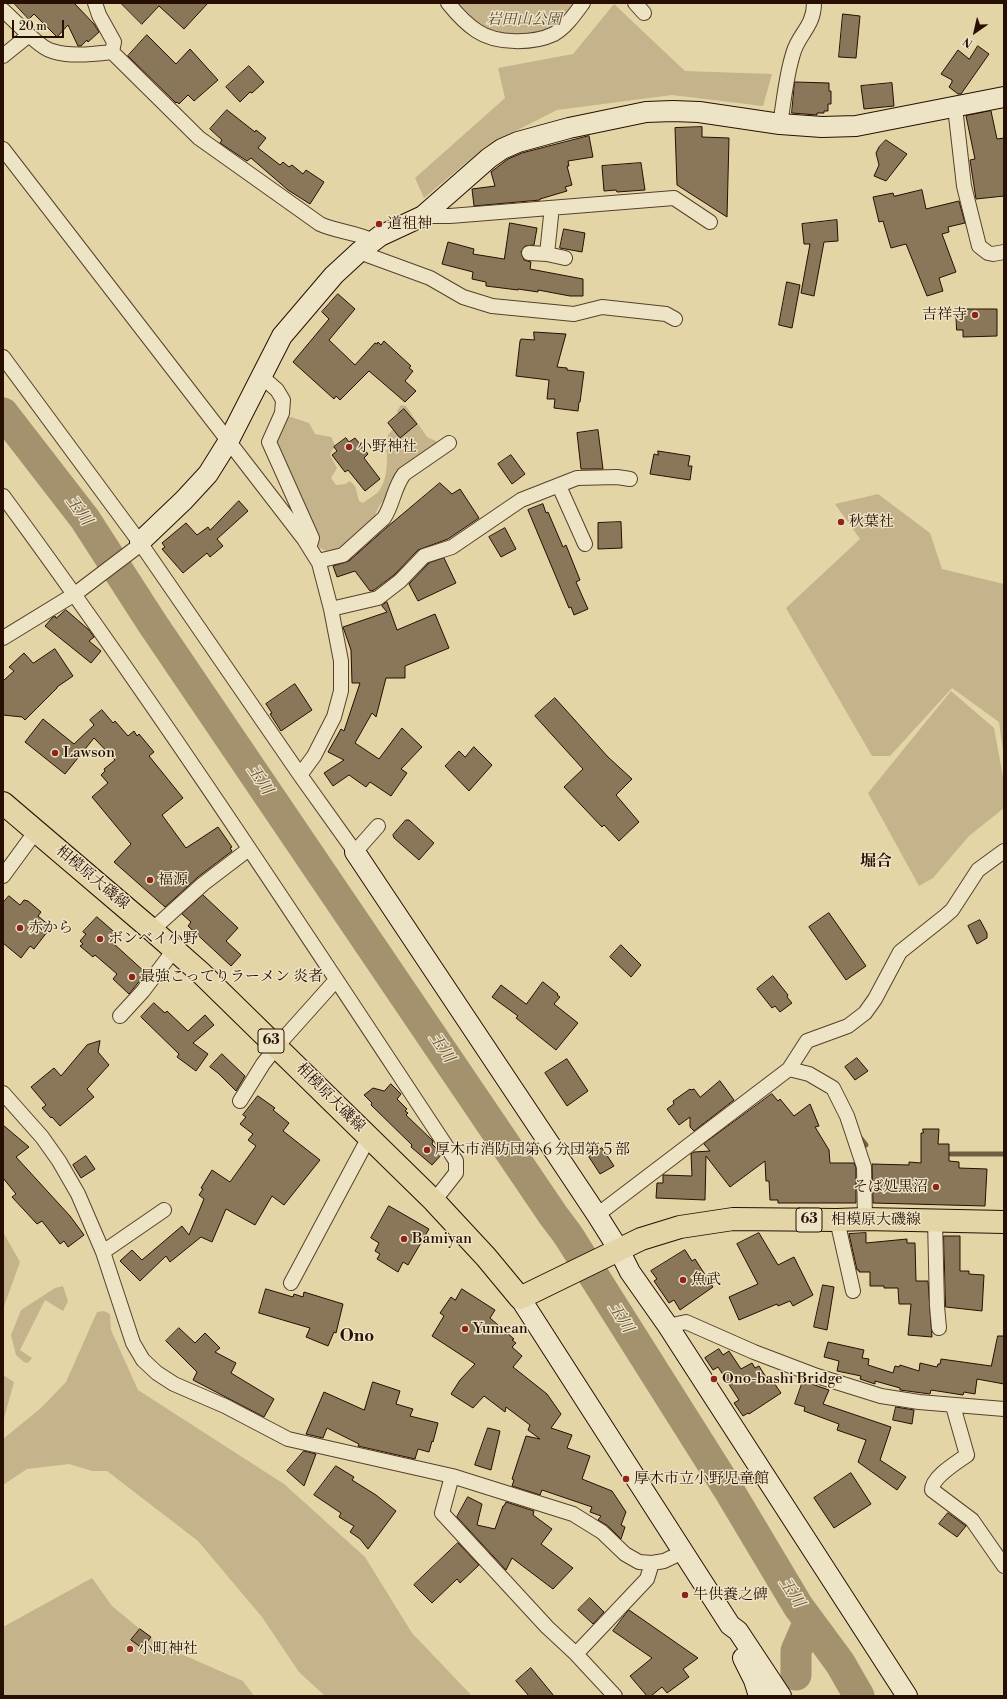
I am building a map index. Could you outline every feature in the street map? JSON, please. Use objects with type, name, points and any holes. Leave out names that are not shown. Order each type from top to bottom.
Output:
[{"type":"main road","name":"相模原大磯線","points":[[3,803],[202,974],[370,1137],[434,1201],[486,1257],[529,1294]]},
{"type":"main road","name":"相模原大磯線","points":[[615,1252],[641,1239],[680,1227],[733,1219],[865,1219],[1004,1222]]},
{"type":"main road","name":"63","points":[[529,1294],[615,1252]]},
{"type":"street","points":[[95,3],[99,15],[114,42],[112,52]]},
{"type":"street","points":[[448,3],[477,31],[498,40],[528,41],[554,34],[573,17],[583,3]]},
{"type":"street","points":[[780,124],[793,52],[810,25],[814,12],[814,3]]},
{"type":"street","points":[[3,10],[29,35],[45,48],[52,51],[70,55],[112,52],[199,138],[320,224],[331,229],[364,236],[366,247]]},
{"type":"street","points":[[3,56],[29,35]]},
{"type":"street","points":[[3,638],[77,592],[139,544],[184,500],[208,474],[228,442],[282,336],[334,275],[380,236],[423,216],[489,158],[502,149],[518,142],[569,128],[646,112],[699,112],[780,124],[822,127],[856,126],[1004,97]]},
{"type":"street","points":[[955,107],[964,186],[979,246],[988,253],[993,254],[1004,252]]},
{"type":"street","points":[[3,149],[309,547],[318,561],[331,609],[341,661],[341,691],[334,717],[314,756],[300,775]]},
{"type":"street","points":[[423,216],[450,216],[674,198],[710,222]]},
{"type":"street","points":[[547,254],[551,216],[550,208]]},
{"type":"street","points":[[366,247],[430,278],[463,297],[492,306],[574,314],[602,307],[666,314],[674,319]]},
{"type":"street","points":[[529,253],[547,254],[565,258]]},
{"type":"street","points":[[3,357],[139,544],[355,852],[597,1215],[615,1252],[668,1326],[907,1696]]},
{"type":"street","points":[[261,376],[277,390],[283,400],[282,413],[269,442],[312,538],[309,547]]},
{"type":"street","points":[[318,561],[343,555],[384,518],[389,511],[399,480],[404,474],[449,443]]},
{"type":"street","points":[[331,609],[378,598],[400,581],[424,556],[452,547],[521,500],[577,478],[617,477],[630,479]]},
{"type":"street","points":[[559,486],[584,544]]},
{"type":"street","points":[[3,496],[77,592],[456,1161],[456,1173],[434,1201]]},
{"type":"street","points":[[355,852],[378,826]]},
{"type":"street","points":[[3,876],[36,831]]},
{"type":"street","points":[[152,930],[203,884],[249,849]]},
{"type":"street","points":[[597,1215],[789,1069],[807,1041],[848,1026],[865,1013],[875,999],[900,952],[952,910],[978,870],[1004,851]]},
{"type":"street","points":[[120,1016],[143,991],[174,950]]},
{"type":"street","points":[[240,1101],[263,1064],[277,1046],[336,980]]},
{"type":"street","points":[[789,1069],[809,1074],[833,1088],[847,1116],[864,1167],[865,1219]]},
{"type":"street","points":[[3,1093],[42,1137],[78,1194],[103,1252],[133,1343],[143,1360],[157,1373],[174,1384],[219,1404],[288,1439],[452,1476],[573,1514],[602,1532],[625,1554],[639,1562],[652,1563],[672,1558],[683,1552]]},
{"type":"street","points":[[291,1284],[370,1137]]},
{"type":"street","points":[[103,1252],[164,1210]]},
{"type":"street","points":[[837,1220],[853,1291]]},
{"type":"street","points":[[935,1220],[939,1328]]},
{"type":"street","points":[[529,1294],[683,1552],[730,1625],[738,1631],[780,1696]]},
{"type":"street","points":[[668,1326],[686,1322],[817,1376],[881,1396],[953,1406],[1004,1409]]},
{"type":"street","points":[[953,1406],[966,1455],[936,1480],[932,1486],[932,1490],[972,1520],[1004,1566]]},
{"type":"street","points":[[452,1476],[442,1513],[547,1627],[576,1654],[615,1696]]},
{"type":"street","points":[[576,1654],[647,1579],[652,1563]]},
{"type":"street","points":[[730,1625],[731,1637],[754,1680],[759,1696]]},
{"type":"green space","name":"岩田山公園","points":[[457,3],[578,3],[551,29],[493,45]]},
{"type":"green space","points":[[614,4],[685,71],[772,74],[763,106],[672,95],[557,110],[486,146],[424,198],[415,178],[505,98],[498,68],[573,54]]},
{"type":"green space","points":[[401,405],[406,406],[427,437],[438,442],[380,504],[373,521],[357,536],[332,553],[315,545],[267,437],[283,419],[291,417],[309,423],[315,434],[331,437],[335,445],[330,455],[337,468],[331,478],[336,485],[345,484],[350,481],[355,486],[359,501],[363,503],[378,492],[384,482],[387,468],[386,451],[388,435],[402,419],[397,411]]},
{"type":"green space","points":[[878,494],[930,533],[942,569],[1004,584],[1004,758],[999,722],[952,688],[890,756],[872,756],[786,608],[860,539],[835,504]]},
{"type":"green space","points":[[951,691],[994,728],[1004,782],[1004,808],[969,836],[933,878],[919,886],[868,793]]},
{"type":"green space","points":[[3,1232],[20,1262],[3,1309]]},
{"type":"green space","points":[[63,1286],[68,1301],[63,1311],[45,1300],[20,1350],[32,1358],[28,1363],[24,1362],[16,1355],[11,1335],[21,1310],[55,1288]]},
{"type":"green space","points":[[104,1311],[110,1314],[111,1330],[138,1390],[284,1484],[365,1557],[412,1633],[472,1696],[325,1696],[299,1672],[262,1617],[198,1541],[107,1471],[92,1471],[69,1464],[27,1469],[3,1485],[3,1439],[41,1408],[66,1382],[97,1312]]},
{"type":"green space","points":[[3,1375],[14,1382],[3,1422]]},
{"type":"green space","points":[[92,1578],[112,1606],[158,1644],[243,1681],[254,1696],[3,1696],[3,1627]]},
{"type":"building","points":[[14,3],[74,3],[94,24],[99,32],[88,42],[87,40],[81,46],[78,46],[68,25],[57,37],[34,14],[29,19]]},
{"type":"building","points":[[121,3],[208,3],[184,29],[159,6],[142,24]]},
{"type":"building","points":[[843,14],[860,16],[856,58],[839,57]]},
{"type":"building","points":[[147,35],[176,64],[190,49],[218,80],[194,101],[188,95],[179,104],[177,102],[176,103],[128,56]]},
{"type":"building","points":[[978,46],[989,54],[961,94],[958,94],[949,87],[952,80],[941,74],[958,50],[969,59]]},
{"type":"building","points":[[249,66],[264,82],[252,93],[250,92],[240,102],[226,87]]},
{"type":"building","points":[[795,82],[829,83],[829,91],[831,91],[831,104],[828,104],[828,111],[824,111],[824,113],[817,113],[817,115],[792,113]]},
{"type":"building","points":[[892,83],[894,106],[864,109],[861,86]]},
{"type":"building","points":[[227,110],[255,132],[256,130],[266,138],[258,148],[280,165],[283,162],[289,167],[292,165],[303,174],[306,170],[324,182],[310,204],[288,190],[251,158],[247,161],[220,143],[222,140],[210,129]]},
{"type":"building","points":[[991,111],[997,139],[1004,138],[1004,196],[976,199],[970,160],[975,159],[966,116]]},
{"type":"building","points":[[702,127],[702,137],[729,138],[727,217],[677,185],[675,128]]},
{"type":"building","points":[[589,136],[593,157],[568,161],[569,166],[567,166],[572,185],[565,187],[567,191],[540,200],[474,206],[472,189],[495,186],[491,172],[508,159],[522,153]]},
{"type":"building","points":[[886,140],[907,154],[886,181],[874,176],[879,165],[876,153],[879,147]]},
{"type":"building","points":[[641,163],[645,190],[617,192],[616,190],[604,191],[602,166]]},
{"type":"building","points":[[922,190],[926,209],[959,201],[965,223],[948,227],[949,232],[942,234],[956,272],[939,278],[943,291],[927,296],[906,244],[891,248],[883,221],[879,222],[873,197],[893,193],[894,196]]},
{"type":"building","points":[[837,220],[838,241],[824,242],[814,296],[801,293],[810,244],[804,244],[802,224]]},
{"type":"building","points":[[510,223],[537,228],[534,245],[525,246],[521,252],[524,260],[531,262],[530,269],[583,279],[583,296],[570,296],[538,290],[538,292],[486,286],[486,282],[472,279],[473,272],[442,264],[448,242],[474,249],[473,254],[504,259]]},
{"type":"building","points":[[564,229],[585,233],[582,252],[560,248]]},
{"type":"building","points":[[787,282],[800,285],[792,328],[779,325]]},
{"type":"building","points":[[338,294],[355,309],[329,340],[355,365],[375,343],[377,344],[378,342],[381,345],[384,341],[411,366],[409,368],[413,371],[405,381],[416,391],[405,402],[369,371],[340,400],[336,396],[334,399],[293,362],[329,319],[322,312]]},
{"type":"building","points":[[956,309],[997,309],[997,336],[963,337],[963,330],[957,330]]},
{"type":"building","points":[[534,332],[566,334],[557,367],[584,372],[578,411],[554,408],[555,399],[547,399],[549,380],[516,376],[520,341],[521,339],[534,340]]},
{"type":"building","points":[[404,409],[417,424],[400,438],[388,423]]},
{"type":"building","points":[[598,430],[603,469],[581,469],[577,433]]},
{"type":"building","points":[[346,438],[349,442],[355,438],[368,454],[364,458],[380,479],[365,491],[348,470],[345,472],[332,455],[337,451],[334,447]]},
{"type":"building","points":[[658,451],[690,456],[688,466],[692,466],[690,480],[650,474],[654,454],[658,455]]},
{"type":"building","points":[[511,455],[525,474],[512,484],[498,464]]},
{"type":"building","points":[[440,483],[452,494],[460,489],[479,518],[448,539],[418,550],[394,575],[374,590],[370,591],[355,571],[337,577],[333,566],[349,561]]},
{"type":"building","points":[[239,501],[248,511],[217,539],[223,546],[210,557],[207,553],[183,573],[162,549],[165,547],[162,543],[186,523],[197,535],[208,527],[210,530]]},
{"type":"building","points":[[543,504],[563,547],[566,545],[580,580],[576,582],[588,609],[574,615],[571,607],[569,608],[528,510]]},
{"type":"building","points":[[621,522],[622,548],[598,549],[598,523]]},
{"type":"building","points":[[505,528],[516,549],[501,557],[489,537]]},
{"type":"building","points":[[444,558],[456,583],[418,601],[409,584],[429,563]]},
{"type":"building","points":[[387,602],[397,630],[435,614],[449,648],[405,666],[405,678],[386,678],[376,717],[372,713],[355,743],[379,759],[402,728],[422,747],[401,769],[407,773],[391,796],[370,782],[366,787],[349,775],[333,786],[324,773],[344,760],[328,752],[341,729],[344,731],[360,683],[352,683],[351,650],[343,627],[387,612],[382,606]]},
{"type":"building","points":[[66,610],[89,630],[94,637],[89,641],[101,651],[91,663],[45,626],[53,617],[55,616],[56,618]]},
{"type":"building","points":[[55,649],[73,676],[57,687],[25,720],[22,717],[3,715],[3,681],[14,671],[9,667],[24,653],[33,663]]},
{"type":"building","points":[[295,684],[312,710],[281,731],[270,714],[272,713],[266,704]]},
{"type":"building","points":[[555,698],[608,757],[632,779],[616,795],[639,822],[619,841],[604,825],[602,827],[564,787],[583,769],[535,716]]},
{"type":"building","points":[[102,710],[113,723],[115,721],[128,736],[134,731],[137,736],[139,734],[154,752],[149,756],[183,798],[162,815],[186,848],[218,827],[232,847],[230,848],[232,851],[198,877],[165,907],[114,862],[131,844],[92,797],[108,783],[101,775],[105,771],[104,769],[115,760],[94,738],[65,774],[25,742],[43,719],[74,744],[94,725],[90,720]]},
{"type":"building","points":[[474,747],[492,765],[469,791],[445,766],[459,751],[465,757]]},
{"type":"building","points":[[406,820],[409,820],[434,843],[419,860],[394,838],[393,835]]},
{"type":"building","points":[[203,895],[238,928],[226,941],[241,955],[231,966],[188,926],[191,922],[182,914]]},
{"type":"building","points":[[9,896],[20,905],[24,900],[28,901],[41,912],[38,916],[51,927],[34,949],[30,946],[21,958],[3,943],[3,903]]},
{"type":"building","points":[[829,913],[866,966],[846,980],[809,927]]},
{"type":"building","points":[[97,917],[120,937],[114,944],[146,973],[129,994],[113,979],[117,974],[95,955],[93,957],[80,946],[83,944],[80,941],[86,934],[83,932]]},
{"type":"building","points":[[980,920],[987,933],[987,938],[977,944],[968,926]]},
{"type":"building","points":[[621,945],[641,965],[631,977],[610,957]]},
{"type":"building","points":[[773,976],[788,995],[787,997],[792,1003],[780,1012],[775,1006],[772,1008],[757,989]]},
{"type":"building","points":[[543,982],[560,997],[554,1004],[578,1023],[556,1050],[516,1018],[518,1016],[492,997],[501,985],[526,1004]]},
{"type":"building","points":[[154,1003],[165,1013],[167,1011],[188,1031],[205,1015],[214,1025],[193,1043],[208,1054],[196,1071],[177,1057],[179,1054],[141,1017]]},
{"type":"building","points":[[100,1041],[98,1052],[109,1065],[87,1089],[94,1097],[60,1126],[42,1108],[46,1105],[31,1087],[54,1068],[61,1076],[87,1045]]},
{"type":"building","points":[[222,1054],[245,1076],[236,1091],[210,1067]]},
{"type":"building","points":[[857,1058],[868,1071],[855,1080],[845,1067]]},
{"type":"building","points":[[567,1059],[588,1091],[567,1106],[545,1073]]},
{"type":"building","points":[[720,1081],[734,1100],[694,1131],[690,1127],[690,1117],[679,1125],[667,1109],[674,1104],[673,1101],[690,1089],[694,1089],[700,1097]]},
{"type":"building","points":[[391,1084],[401,1094],[397,1099],[407,1109],[405,1111],[408,1113],[406,1115],[433,1141],[432,1144],[442,1154],[432,1165],[411,1147],[412,1145],[371,1105],[372,1103],[364,1095],[373,1088],[384,1091]]},
{"type":"building","points":[[772,1094],[778,1101],[780,1099],[794,1116],[810,1104],[819,1126],[815,1127],[829,1150],[830,1163],[854,1163],[856,1168],[856,1203],[778,1203],[778,1200],[770,1200],[769,1181],[766,1181],[765,1161],[730,1187],[706,1156],[705,1200],[656,1198],[657,1183],[663,1183],[663,1175],[692,1176],[691,1154],[694,1152],[710,1151],[704,1144]]},
{"type":"building","points":[[258,1096],[275,1108],[273,1110],[289,1123],[283,1131],[320,1160],[284,1205],[272,1196],[255,1225],[226,1209],[212,1242],[201,1237],[170,1262],[166,1256],[140,1281],[120,1261],[132,1250],[142,1260],[182,1226],[189,1235],[204,1199],[199,1195],[203,1189],[201,1188],[212,1170],[230,1182],[256,1146],[248,1140],[253,1134],[240,1124],[246,1117],[243,1115]]},
{"type":"building","points":[[3,1125],[29,1147],[16,1157],[70,1216],[84,1235],[68,1247],[64,1241],[60,1244],[42,1221],[37,1224],[12,1197],[16,1194],[3,1178]]},
{"type":"building","points":[[923,1129],[939,1129],[938,1144],[949,1144],[949,1161],[959,1162],[959,1168],[987,1169],[985,1206],[873,1203],[872,1164],[909,1165],[909,1162],[921,1163],[921,1133],[923,1133]]},
{"type":"building","points":[[602,1148],[614,1166],[600,1174],[589,1157]]},
{"type":"building","points":[[86,1156],[95,1169],[81,1178],[73,1165]]},
{"type":"building","points":[[389,1206],[429,1229],[408,1265],[403,1262],[398,1272],[377,1259],[380,1254],[375,1251],[379,1243],[371,1238]]},
{"type":"building","points":[[759,1233],[778,1265],[794,1257],[813,1295],[793,1306],[790,1301],[778,1306],[777,1304],[739,1320],[729,1297],[758,1284],[737,1244]]},
{"type":"building","points":[[866,1233],[866,1243],[907,1239],[907,1243],[915,1243],[916,1281],[928,1281],[932,1337],[908,1335],[911,1304],[899,1304],[898,1288],[870,1286],[870,1272],[859,1272],[859,1270],[857,1270],[849,1234]]},
{"type":"building","points":[[944,1236],[960,1236],[960,1271],[969,1271],[969,1274],[984,1275],[982,1311],[946,1307]]},
{"type":"building","points":[[685,1250],[692,1261],[695,1259],[713,1287],[680,1310],[674,1300],[669,1303],[654,1281],[657,1279],[651,1271]]},
{"type":"building","points":[[823,1285],[834,1287],[827,1330],[814,1327]]},
{"type":"building","points":[[266,1289],[293,1297],[294,1294],[303,1297],[304,1292],[343,1304],[336,1333],[334,1332],[328,1346],[306,1337],[310,1328],[259,1313]]},
{"type":"building","points":[[462,1289],[495,1310],[490,1318],[514,1339],[512,1340],[516,1343],[512,1347],[522,1356],[513,1367],[547,1394],[561,1414],[551,1428],[572,1435],[567,1448],[590,1456],[582,1479],[612,1491],[626,1512],[621,1525],[625,1527],[621,1539],[608,1526],[598,1520],[601,1516],[590,1512],[592,1507],[542,1490],[540,1495],[512,1486],[514,1480],[512,1479],[526,1436],[540,1439],[528,1430],[530,1425],[506,1407],[505,1412],[484,1396],[473,1408],[451,1394],[460,1380],[475,1364],[432,1336],[444,1316],[440,1313],[451,1297],[455,1300]]},
{"type":"building","points":[[179,1328],[195,1343],[205,1333],[220,1348],[215,1352],[236,1363],[231,1373],[274,1399],[264,1417],[193,1380],[197,1372],[166,1341]]},
{"type":"building","points":[[998,1336],[1004,1336],[1004,1384],[977,1379],[975,1394],[964,1392],[963,1395],[931,1390],[930,1394],[900,1390],[900,1388],[875,1381],[875,1384],[860,1379],[861,1376],[837,1371],[839,1361],[824,1357],[828,1342],[864,1350],[862,1358],[869,1359],[868,1365],[893,1373],[895,1366],[899,1367],[900,1365],[919,1371],[920,1363],[937,1367],[938,1364],[940,1364],[941,1359],[991,1366]]},
{"type":"building","points":[[719,1349],[723,1355],[729,1351],[741,1369],[752,1363],[755,1368],[759,1366],[769,1382],[772,1380],[781,1393],[749,1414],[748,1413],[743,1416],[734,1403],[739,1400],[718,1367],[713,1370],[705,1358]]},
{"type":"building","points":[[803,1381],[829,1390],[823,1404],[891,1427],[880,1460],[906,1477],[897,1490],[858,1462],[866,1440],[837,1430],[839,1424],[804,1411],[805,1407],[795,1404]]},
{"type":"building","points":[[373,1382],[400,1391],[396,1404],[413,1409],[410,1416],[438,1423],[429,1452],[418,1449],[415,1459],[358,1446],[359,1444],[327,1428],[323,1438],[306,1434],[324,1392],[364,1410]]},
{"type":"building","points":[[896,1407],[914,1410],[912,1424],[893,1420]]},
{"type":"building","points":[[488,1428],[500,1431],[491,1470],[475,1465]]},
{"type":"building","points":[[304,1451],[316,1454],[304,1486],[287,1471]]},
{"type":"building","points":[[336,1466],[354,1477],[352,1480],[376,1495],[396,1511],[368,1549],[360,1539],[350,1532],[354,1526],[339,1517],[341,1513],[314,1495]]},
{"type":"building","points":[[851,1473],[871,1504],[834,1528],[814,1498]]},
{"type":"building","points":[[468,1497],[482,1504],[477,1525],[495,1529],[503,1506],[506,1502],[534,1511],[533,1515],[552,1529],[541,1544],[573,1568],[553,1589],[512,1558],[506,1570],[457,1517]]},
{"type":"building","points":[[948,1513],[966,1526],[957,1537],[939,1524]]},
{"type":"building","points":[[458,1543],[479,1565],[460,1583],[457,1579],[432,1603],[414,1585]]},
{"type":"building","points":[[590,1598],[604,1612],[593,1624],[578,1610]]},
{"type":"building","points":[[629,1610],[698,1658],[683,1669],[689,1677],[667,1693],[662,1687],[651,1696],[647,1696],[630,1676],[652,1658],[613,1631]]},
{"type":"building","points":[[140,1629],[151,1637],[142,1648],[131,1640]]},
{"type":"building","points":[[531,1668],[554,1696],[529,1696],[516,1681]]},
{"type":"waterway","name":"玉川","points":[[3,413],[85,519],[152,623],[568,1235],[730,1492],[798,1606],[840,1663],[859,1696]]},
{"type":"waterway","points":[[859,1136],[866,1145]]},
{"type":"waterway","points":[[951,1154],[1004,1154]]},
{"type":"waterway","points":[[796,1675],[796,1651],[809,1621]]},
{"type":"place","name":"道祖神","points":[[379,224]]},
{"type":"place","name":"吉祥寺","points":[[975,315]]},
{"type":"place","name":"小野神社","points":[[349,447]]},
{"type":"place","name":"秋葉社","points":[[841,522]]},
{"type":"place","name":"Lawson","points":[[55,753]]},
{"type":"place","name":"福源","points":[[150,880]]},
{"type":"place","name":"赤から","points":[[20,928]]},
{"type":"place","name":"ボンベイ小野","points":[[100,939]]},
{"type":"place","name":"最強こってりラーメン 炎者","points":[[132,977]]},
{"type":"place","name":"厚木市消防団第６分団第５部","points":[[427,1150]]},
{"type":"place","name":"そば処黒沼","points":[[936,1187]]},
{"type":"place","name":"Bamiyan","points":[[404,1239]]},
{"type":"place","name":"魚武","points":[[683,1280]]},
{"type":"place","name":"Yumean","points":[[465,1329]]},
{"type":"place","name":"Ono-bashi Bridge","points":[[714,1379]]},
{"type":"place","name":"厚木市立小野児童館","points":[[626,1479]]},
{"type":"place","name":"牛供養之碑","points":[[685,1595]]},
{"type":"place","name":"小町神社","points":[[130,1649]]},
{"type":"district","name":"堀合","points":[[876,862]]},
{"type":"district","name":"Ono","points":[[357,1337]]}]
